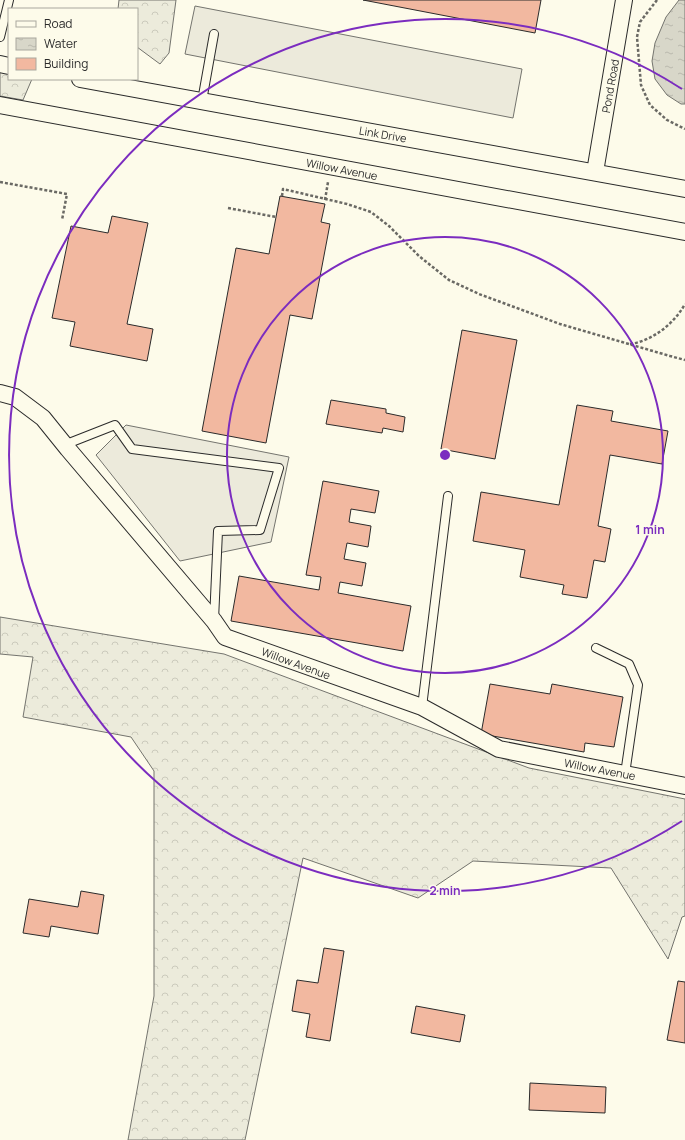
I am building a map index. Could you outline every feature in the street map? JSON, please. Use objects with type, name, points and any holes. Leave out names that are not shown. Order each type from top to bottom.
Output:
[{"type":"street","name":"Pond Road","points":[[595,172],[624,0]]},
{"type":"street","name":"Link Drive","points":[[86,80],[685,189]]},
{"type":"street","name":"Willow Avenue","points":[[0,105],[685,232]]},
{"type":"street","name":"Willow Avenue","points":[[0,393],[15,397],[43,418],[64,445],[214,621],[225,638],[422,707],[500,749],[685,786]]},
{"type":"lane","points":[[0,37],[9,0]]},
{"type":"lane","points":[[202,101],[214,34]]},
{"type":"lane","points":[[64,445],[115,425],[132,449],[279,468],[260,530],[218,531],[214,621]]},
{"type":"lane","points":[[422,707],[448,496]]},
{"type":"lane","points":[[596,648],[629,664],[638,685],[625,774]]},
{"type":"path","points":[[657,0],[640,22],[637,37],[641,85],[650,105],[667,120],[685,129]]},
{"type":"path","points":[[325,200],[329,177]]},
{"type":"path","points":[[0,182],[67,194],[62,220]]},
{"type":"path","points":[[282,196],[283,189],[346,204],[371,212],[390,226],[419,256],[449,280],[479,294],[560,324],[685,360],[685,356]]},
{"type":"path","points":[[228,208],[276,217]]},
{"type":"path","points":[[627,344],[637,343],[657,333],[672,322],[685,304]]},
{"type":"green space","points":[[119,0],[176,0],[169,53],[160,64],[138,48],[138,8],[118,8]]},
{"type":"green space","points":[[0,63],[8,65],[8,80],[32,80],[23,100],[0,96]]},
{"type":"green space","points":[[0,617],[224,654],[529,768],[685,799],[685,916],[682,917],[668,959],[611,868],[473,861],[418,898],[303,858],[245,1140],[128,1140],[154,996],[154,771],[131,737],[23,717],[33,657],[0,654]]},
{"type":"shaded area","points":[[195,6],[522,69],[513,118],[185,54]]},
{"type":"shaded area","points":[[126,425],[289,457],[271,542],[180,561],[96,455]]},
{"type":"water","points":[[679,0],[685,0],[685,104],[681,104],[667,95],[655,79],[652,61],[655,43],[666,17]]},
{"type":"building","points":[[363,0],[541,0],[535,33]]},
{"type":"building","points":[[280,196],[325,204],[321,222],[330,224],[312,319],[290,315],[266,443],[202,431],[236,248],[269,254]]},
{"type":"building","points":[[112,216],[148,223],[127,324],[153,329],[147,361],[70,346],[75,322],[52,318],[71,226],[108,233]]},
{"type":"building","points":[[462,330],[517,340],[495,459],[441,449]]},
{"type":"building","points":[[331,400],[386,409],[386,413],[405,417],[403,432],[383,428],[382,433],[326,424]]},
{"type":"building","points":[[577,405],[613,411],[611,421],[668,431],[662,464],[610,455],[598,526],[611,529],[605,562],[594,560],[587,598],[562,594],[564,585],[520,577],[525,550],[473,541],[481,492],[559,505]]},
{"type":"building","points":[[323,481],[379,491],[375,513],[351,509],[349,522],[371,526],[368,547],[347,543],[344,559],[366,563],[362,586],[340,582],[338,593],[411,606],[403,651],[231,621],[239,576],[319,590],[321,577],[306,575]]},
{"type":"building","points":[[490,684],[550,694],[552,684],[623,697],[614,747],[585,743],[584,752],[481,734]]},
{"type":"building","points":[[81,891],[104,895],[98,934],[51,926],[49,937],[23,933],[29,899],[78,907]]},
{"type":"building","points":[[324,948],[344,951],[330,1041],[306,1037],[310,1014],[292,1011],[297,980],[318,983]]},
{"type":"building","points":[[678,981],[685,982],[685,1043],[667,1040]]},
{"type":"building","points":[[416,1006],[465,1015],[460,1042],[411,1033]]},
{"type":"building","points":[[530,1083],[606,1087],[605,1113],[529,1110]]}]
